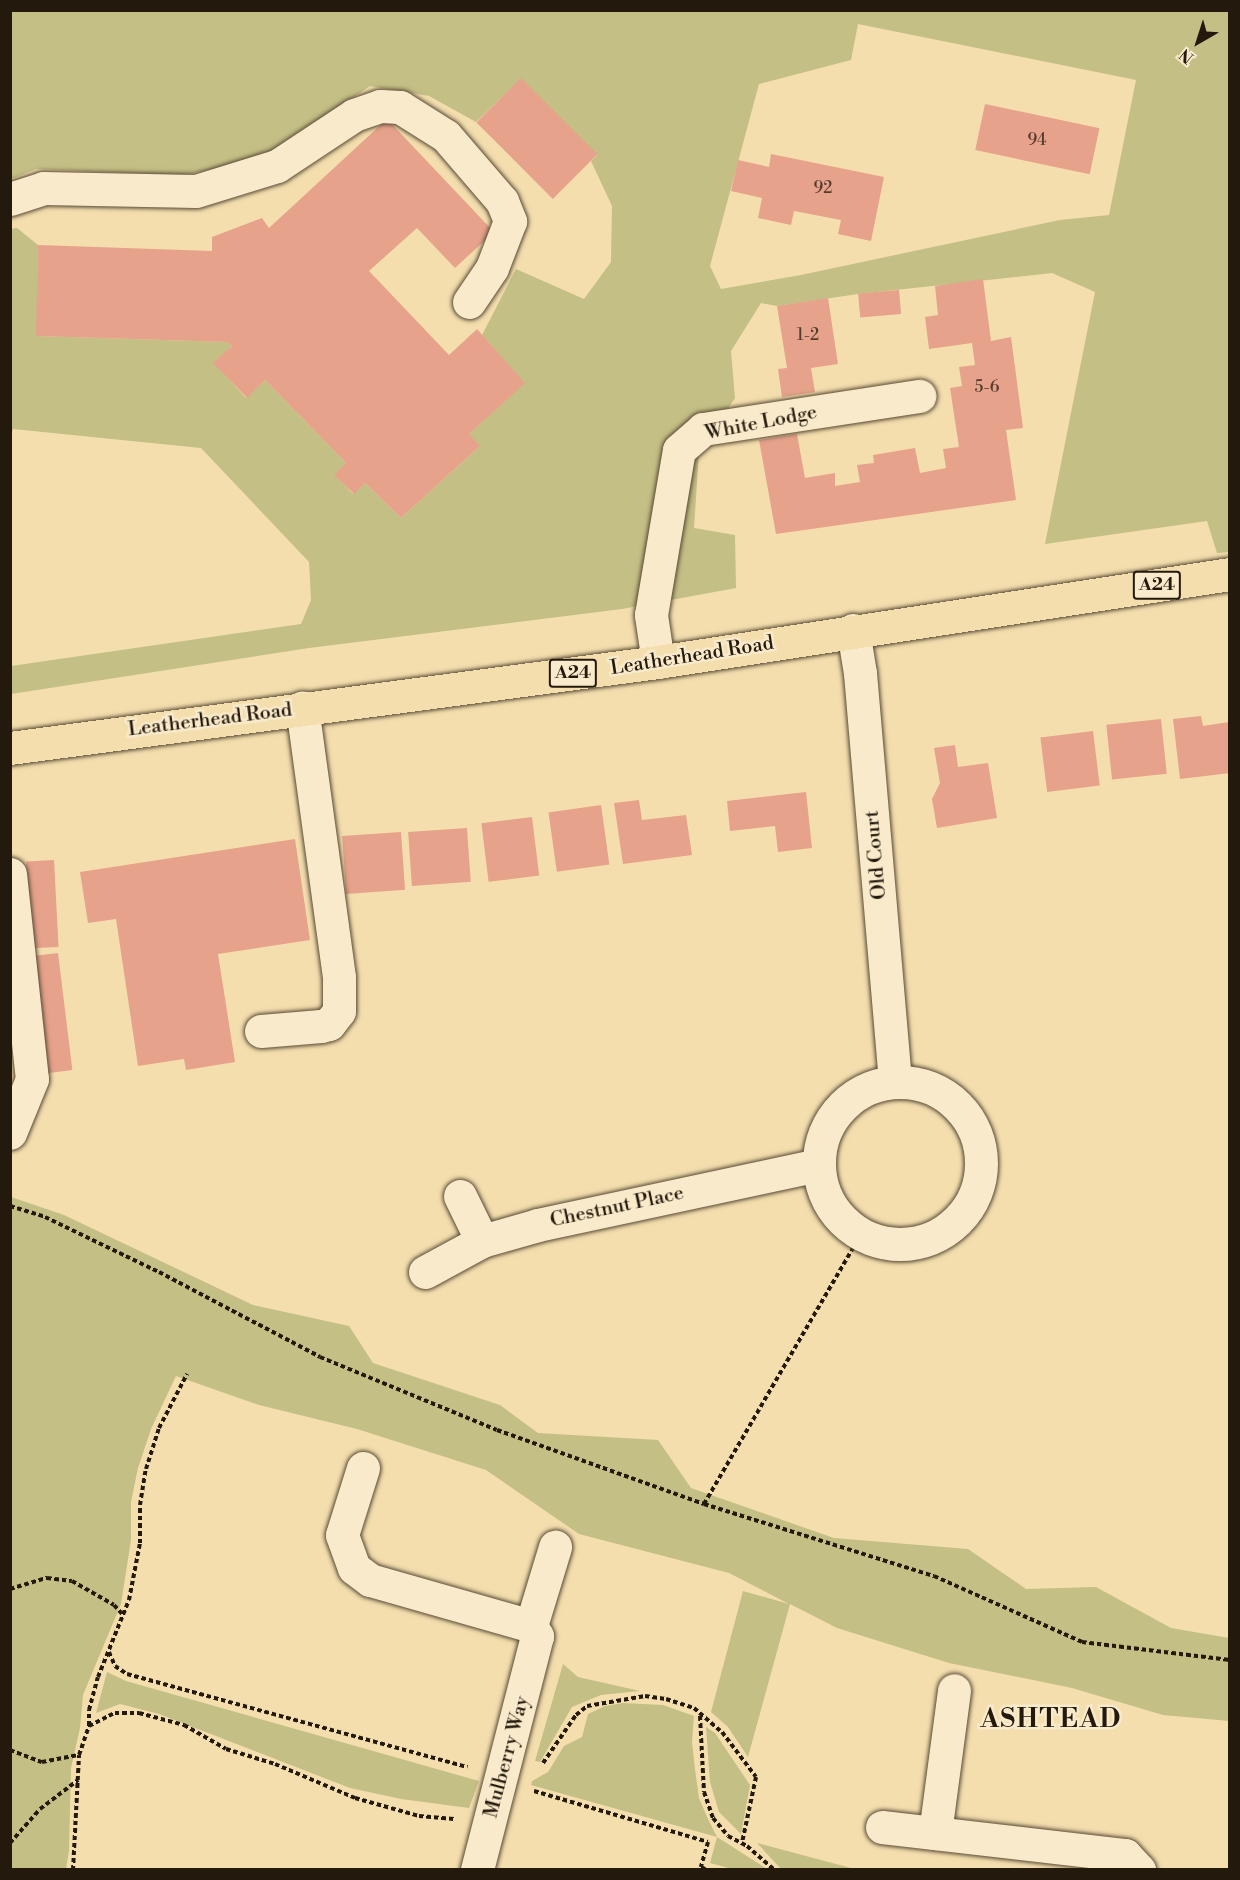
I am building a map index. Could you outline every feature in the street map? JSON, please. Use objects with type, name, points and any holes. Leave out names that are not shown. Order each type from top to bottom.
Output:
[{"type":"highway","name":"Leatherhead Road","points":[[10,748],[658,662],[853,630],[1230,574]]},
{"type":"street","points":[[10,199],[43,188],[196,191],[277,166],[354,115],[380,106],[400,107],[446,136],[502,201],[510,221],[492,268],[469,302]]},
{"type":"street","name":"White Lodge","points":[[658,662],[651,615],[679,450],[703,429],[920,396]]},
{"type":"street","name":"Old Court","points":[[853,630],[860,673],[895,1080]]},
{"type":"street","points":[[261,1031],[329,1024],[339,1011],[339,976],[302,708]]},
{"type":"street","points":[[10,874],[18,1026],[32,1079],[10,1133]]},
{"type":"street","points":[[895,1080],[938,1089],[970,1119],[983,1160],[973,1202],[944,1234],[902,1246],[860,1236],[829,1206],[817,1165],[827,1124],[855,1093],[895,1080]]},
{"type":"street","name":"Chestnut Place","points":[[425,1272],[482,1241],[538,1225],[817,1165]]},
{"type":"street","points":[[460,1196],[482,1241]]},
{"type":"street","points":[[363,1468],[342,1535],[354,1568],[370,1580],[534,1635]]},
{"type":"street","name":"Mulberry Way","points":[[477,1869],[491,1822],[511,1777],[534,1635],[555,1547]]},
{"type":"street","points":[[935,1833],[954,1690]]},
{"type":"street","points":[[882,1827],[1125,1855],[1139,1869]]},
{"type":"path","points":[[10,1206],[45,1217],[159,1272],[320,1358],[497,1430],[705,1504],[934,1576],[1082,1642],[1230,1660]]},
{"type":"path","points":[[705,1504],[860,1236]]},
{"type":"path","points":[[73,1869],[78,1755],[89,1726],[89,1710],[129,1600],[140,1543],[140,1505],[146,1469],[159,1428],[187,1374]]},
{"type":"path","points":[[10,1589],[47,1578],[72,1581],[114,1605],[123,1616]]},
{"type":"path","points":[[109,1652],[115,1666],[127,1674],[511,1777],[536,1773],[576,1715],[587,1706],[645,1696],[666,1699],[694,1708],[722,1732],[756,1778],[742,1843]]},
{"type":"path","points":[[89,1726],[115,1713],[139,1713],[184,1725],[226,1749],[275,1764],[355,1798],[419,1816],[491,1822]]},
{"type":"path","points":[[700,1715],[704,1792],[713,1818],[728,1836],[742,1843],[775,1869]]},
{"type":"path","points":[[10,1750],[42,1762],[78,1755]]},
{"type":"path","points":[[511,1777],[519,1786],[708,1842],[701,1867],[707,1869]]},
{"type":"path","points":[[10,1843],[40,1809],[78,1780]]},
{"type":"shaded area","points":[[11,11],[1229,11],[1229,552],[1217,553],[1207,521],[1045,544],[1095,292],[1052,273],[858,294],[777,306],[761,303],[731,351],[735,398],[699,452],[694,528],[735,535],[736,588],[622,609],[309,648],[11,694],[11,666],[301,624],[311,600],[309,562],[201,448],[13,429],[11,435],[10,229],[17,228],[38,245],[37,336],[227,342],[232,346],[214,363],[246,398],[265,380],[346,463],[335,475],[353,494],[365,483],[401,518],[479,447],[469,434],[524,383],[482,335],[516,269],[584,299],[611,262],[612,206],[591,161],[597,155],[521,79],[476,122],[429,96],[370,86],[264,158],[184,175],[36,169],[11,179]],"holes":[[[858,24],[1136,80],[1109,215],[1060,220],[801,275],[721,289],[710,266],[759,84],[851,60]]]},
{"type":"shaded area","points":[[11,1197],[64,1215],[253,1305],[349,1326],[373,1363],[500,1405],[538,1433],[658,1440],[691,1488],[834,1538],[968,1549],[1026,1589],[1096,1587],[1171,1628],[1229,1638],[1229,1721],[1163,1715],[1072,1688],[949,1663],[837,1628],[790,1604],[748,1757],[728,1727],[711,1712],[743,1591],[789,1604],[729,1573],[579,1534],[486,1470],[357,1429],[259,1405],[176,1376],[151,1429],[138,1468],[131,1502],[131,1540],[121,1604],[83,1695],[80,1728],[71,1768],[69,1851],[66,1869],[11,1869]]},
{"type":"shaded area","points":[[563,1664],[578,1677],[640,1691],[601,1695],[572,1707],[540,1762],[535,1761]]},
{"type":"shaded area","points":[[107,1672],[126,1681],[479,1781],[469,1808],[401,1799],[350,1788],[159,1714],[120,1704],[96,1713]]},
{"type":"shaded area","points":[[623,1703],[663,1705],[694,1716],[692,1742],[699,1798],[717,1837],[531,1785],[532,1781],[548,1772],[564,1746],[582,1737],[588,1714],[605,1706]]},
{"type":"shaded area","points":[[706,1727],[715,1733],[750,1785],[741,1834],[719,1812],[710,1782]]},
{"type":"shaded area","points":[[717,1837],[767,1869],[732,1869],[710,1863]]},
{"type":"shaded area","points":[[757,1843],[851,1868],[851,1869],[781,1869]]},
{"type":"building","points":[[521,78],[597,154],[553,199],[476,123]]},
{"type":"building","points":[[985,104],[1099,128],[1090,174],[975,150]]},
{"type":"building","points":[[387,119],[494,232],[455,268],[417,228],[369,271],[449,355],[477,329],[525,383],[469,434],[480,446],[401,518],[365,483],[354,494],[334,475],[346,463],[265,380],[247,398],[213,363],[232,346],[227,342],[36,336],[38,245],[212,251],[212,237],[262,218],[269,228]]},
{"type":"building","points":[[771,154],[884,177],[871,241],[838,234],[841,220],[794,211],[791,225],[758,218],[762,198],[731,191],[738,160],[769,167]]},
{"type":"building","points":[[983,279],[991,341],[1011,337],[1023,428],[1006,430],[1016,500],[776,534],[759,440],[797,434],[805,478],[835,473],[835,486],[860,482],[857,465],[874,463],[873,455],[915,448],[920,473],[946,468],[943,449],[959,447],[950,388],[962,386],[959,367],[975,365],[972,343],[929,349],[925,317],[938,315],[935,286]]},
{"type":"building","points":[[899,290],[901,314],[860,317],[858,294]]},
{"type":"building","points":[[828,298],[838,364],[811,368],[815,392],[782,397],[778,369],[787,368],[777,306]]},
{"type":"building","points":[[1201,716],[1203,726],[1229,722],[1230,773],[1180,779],[1173,719]]},
{"type":"building","points":[[1161,719],[1167,774],[1112,779],[1106,725]]},
{"type":"building","points":[[1093,731],[1100,786],[1047,792],[1040,737]]},
{"type":"building","points":[[955,745],[958,767],[988,763],[997,818],[937,828],[932,799],[940,783],[934,748]]},
{"type":"building","points":[[806,792],[812,848],[778,852],[775,826],[730,831],[727,801]]},
{"type":"building","points":[[639,800],[642,820],[686,815],[692,855],[623,864],[614,803]]},
{"type":"building","points":[[601,805],[609,864],[557,872],[549,812]]},
{"type":"building","points":[[532,817],[539,876],[489,882],[481,823]]},
{"type":"building","points":[[467,828],[471,882],[412,886],[408,832]]},
{"type":"building","points":[[401,832],[405,890],[346,894],[342,836]]},
{"type":"building","points":[[295,839],[310,940],[218,954],[235,1062],[186,1070],[184,1059],[138,1066],[116,919],[88,923],[80,872]]},
{"type":"building","points":[[54,860],[59,947],[31,948],[26,861]]},
{"type":"building","points":[[58,953],[72,1070],[46,1073],[31,956]]},
{"type":"district","name":"ASHTEAD","points":[[1051,1720]]}]
